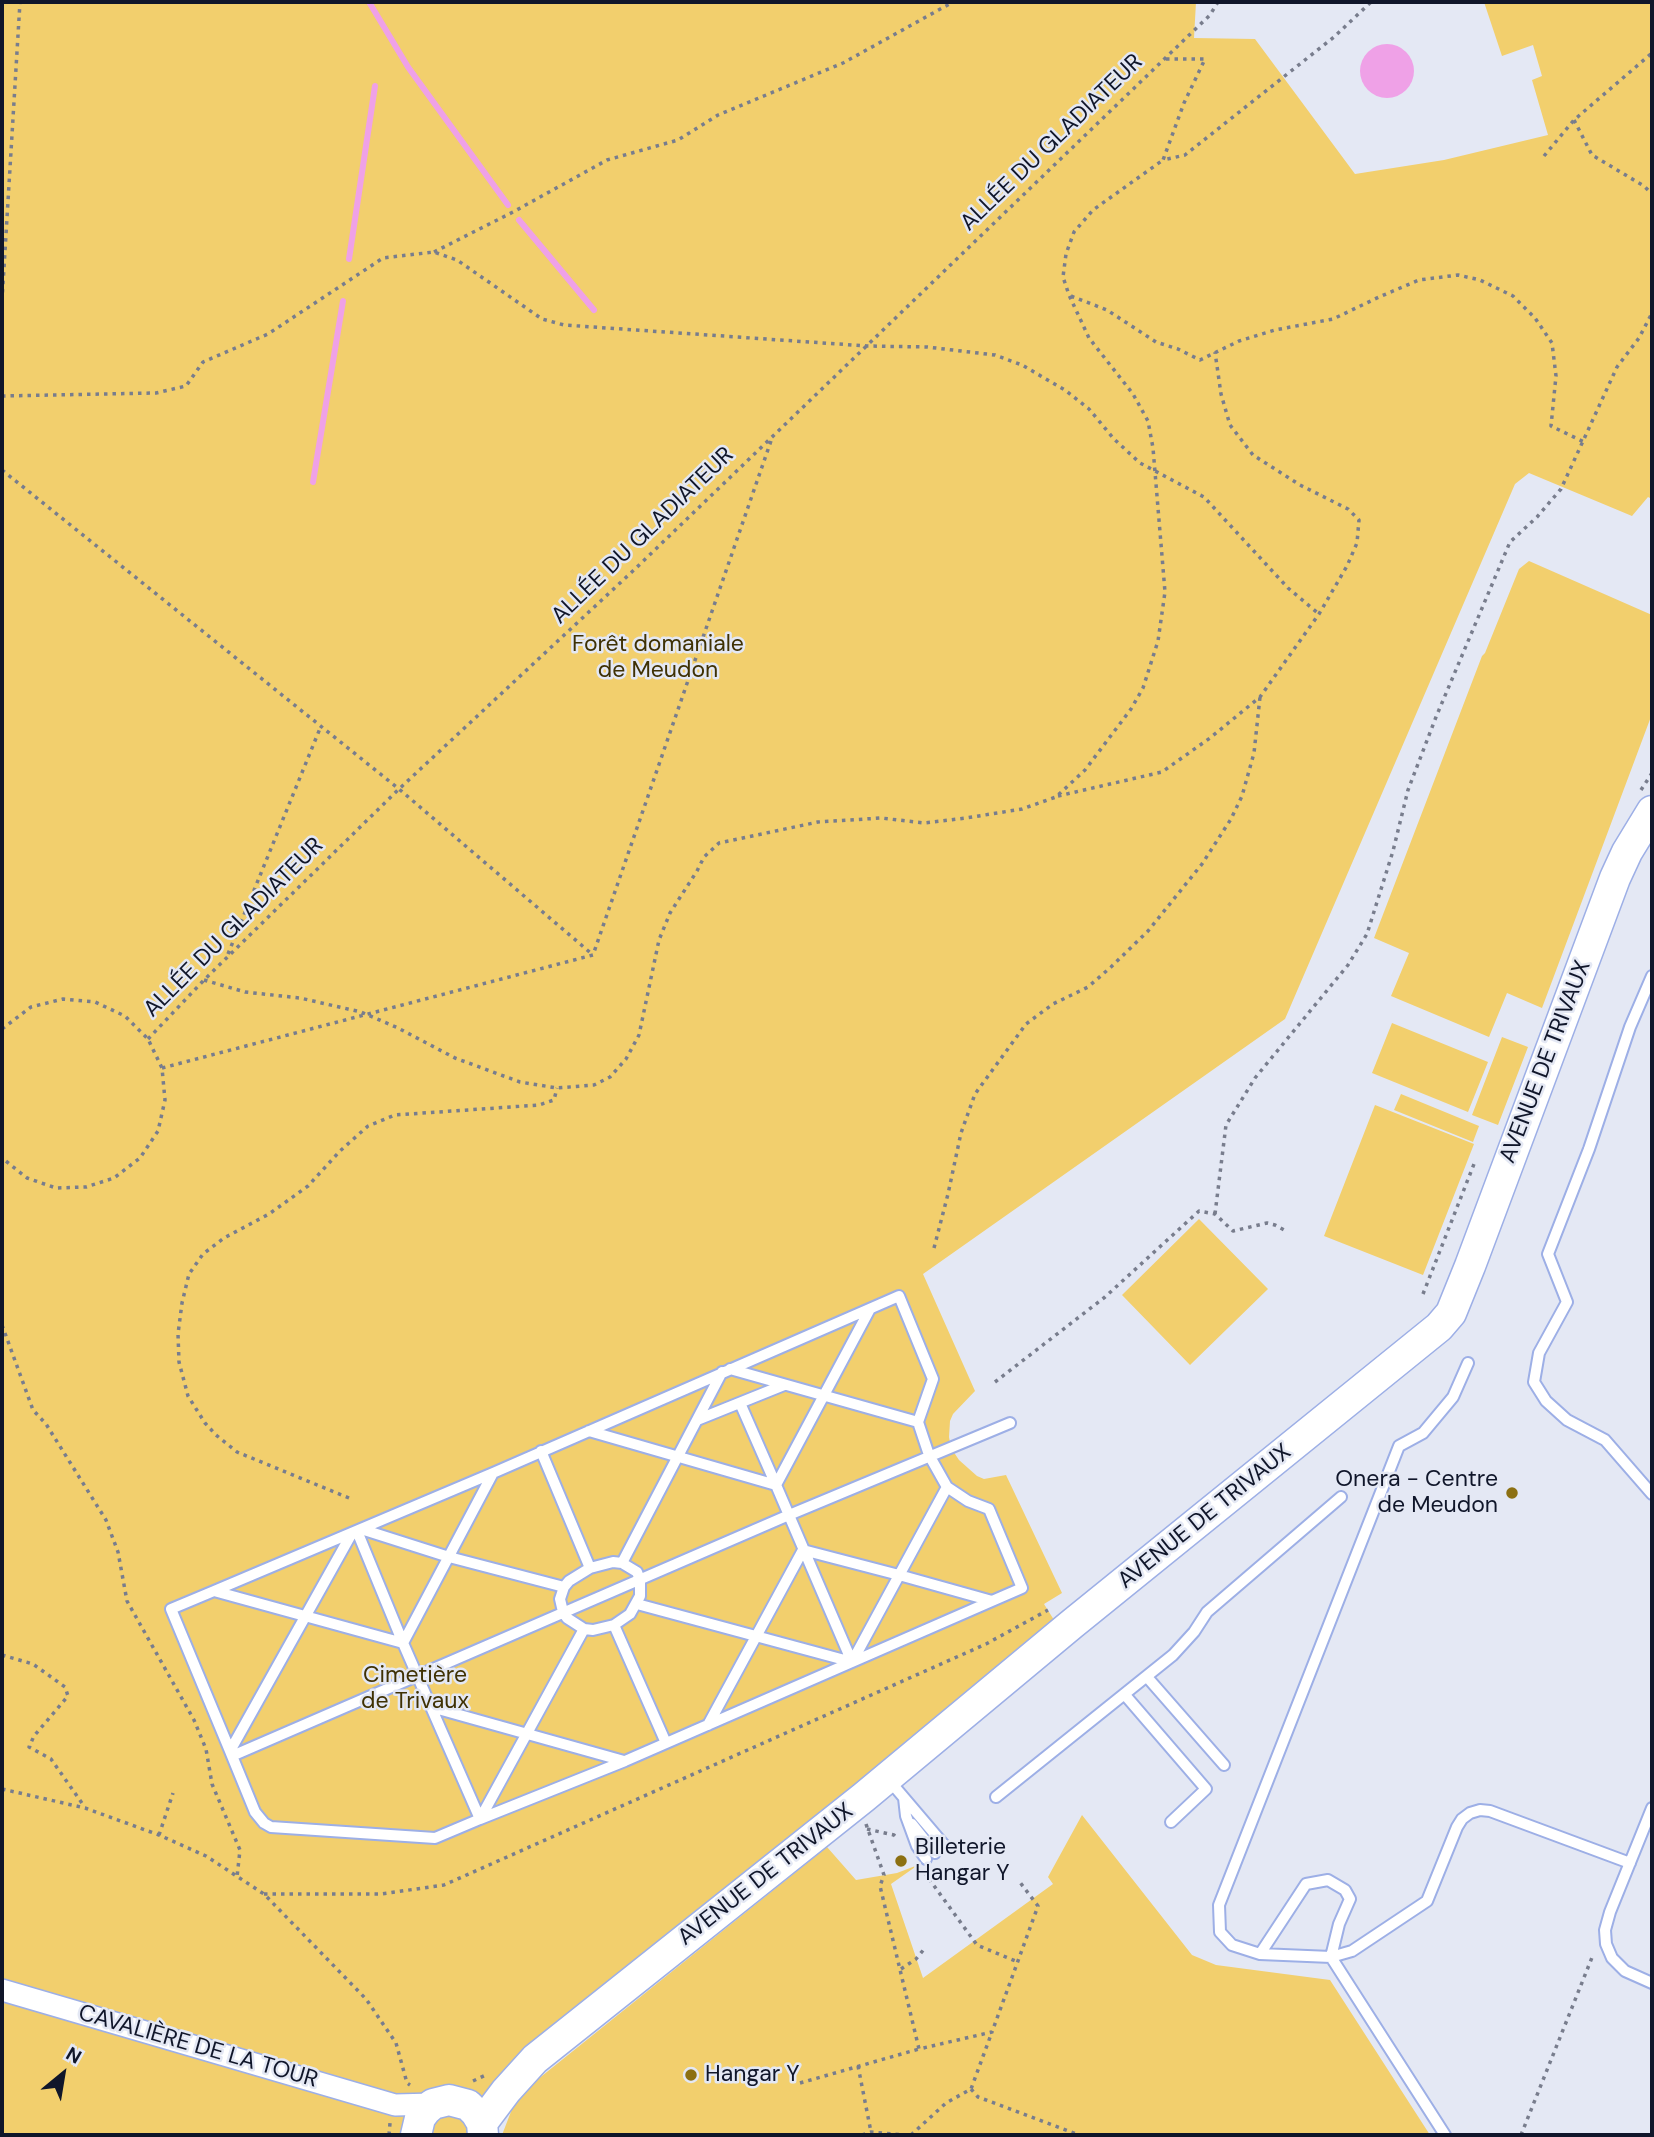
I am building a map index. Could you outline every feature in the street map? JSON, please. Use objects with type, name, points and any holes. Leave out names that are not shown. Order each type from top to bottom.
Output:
[{"type":"main road","name":"AVENUE DE TRIVAUX","points":[[431,2117],[535,2059],[896,1788],[1072,1624],[1439,1327],[1451,1313],[1615,878],[1652,811]]},
{"type":"main road","name":"AVENUE DE TRIVAUX","points":[[482,2129],[506,2091],[535,2059]]},
{"type":"main road","points":[[431,2117],[468,2105],[476,2113],[482,2129]]},
{"type":"street","name":"CAVALIÈRE DE LA TOUR","points":[[2,1990],[431,2117]]},
{"type":"lane","points":[[1652,976],[1630,1027],[1548,1254],[1567,1302],[1539,1353],[1534,1382],[1546,1401],[1567,1420],[1605,1440],[1652,1494]]},
{"type":"lane","points":[[899,1296],[933,1379],[918,1422],[929,1455],[947,1487],[989,1509],[1022,1588],[666,1744],[435,1838],[271,1827],[264,1823],[255,1811],[171,1609],[589,1432],[870,1309],[899,1296]]},
{"type":"lane","points":[[776,1485],[870,1309]]},
{"type":"lane","points":[[1468,1363],[1453,1397],[1423,1433],[1399,1446],[1219,1905],[1220,1932],[1232,1945],[1260,1954],[1331,1957],[1352,1951],[1427,1901],[1457,1827],[1470,1813],[1480,1810],[1490,1811],[1630,1863]]},
{"type":"lane","points":[[726,1371],[918,1422]]},
{"type":"lane","points":[[622,1563],[697,1420],[726,1371]]},
{"type":"lane","points":[[697,1420],[784,1385]]},
{"type":"lane","points":[[740,1403],[852,1662]]},
{"type":"lane","points":[[231,1754],[929,1455],[1010,1423]]},
{"type":"lane","points":[[589,1432],[776,1485]]},
{"type":"lane","points":[[541,1451],[590,1569]]},
{"type":"lane","points":[[403,1643],[493,1473]]},
{"type":"lane","points":[[852,1662],[947,1487]]},
{"type":"lane","points":[[996,1797],[1173,1655],[1194,1632],[1207,1612],[1341,1497]]},
{"type":"lane","points":[[357,1531],[565,1587]]},
{"type":"lane","points":[[231,1754],[357,1531]]},
{"type":"lane","points":[[357,1531],[480,1819]]},
{"type":"lane","points":[[803,1550],[992,1601]]},
{"type":"lane","points":[[708,1725],[803,1550]]},
{"type":"lane","points":[[613,1562],[622,1563],[636,1572],[641,1588],[637,1604],[630,1614],[614,1625],[593,1630],[575,1625],[563,1612],[560,1599],[569,1581],[590,1569],[613,1562]]},
{"type":"lane","points":[[214,1591],[403,1643]]},
{"type":"lane","points":[[637,1604],[852,1662]]},
{"type":"lane","points":[[614,1625],[666,1744]]},
{"type":"lane","points":[[480,1819],[584,1629]]},
{"type":"lane","points":[[1147,1677],[1224,1765]]},
{"type":"lane","points":[[1125,1695],[1206,1789],[1171,1822]]},
{"type":"lane","points":[[431,1707],[625,1761]]},
{"type":"lane","points":[[896,1788],[916,1846],[931,1856]]},
{"type":"lane","points":[[896,1788],[931,1856]]},
{"type":"lane","points":[[1652,1808],[1605,1930],[1606,1944],[1612,1958],[1625,1971],[1652,1983]]},
{"type":"lane","points":[[1260,1954],[1306,1884],[1328,1880],[1345,1890],[1350,1899],[1339,1924],[1331,1957],[1445,2135]]},
{"type":"path","points":[[2,301],[20,2]]},
{"type":"path","points":[[2,396],[156,393],[186,386],[203,362],[268,334],[383,258],[434,253],[607,160],[678,141],[718,115],[843,63],[953,2]]},
{"type":"path","name":"ALLÉE DU GLADIATEUR","points":[[148,1038],[399,789],[635,569],[1210,15],[1218,2]]},
{"type":"path","points":[[1056,797],[1085,770],[1131,709],[1143,688],[1158,641],[1165,592],[1148,421],[1133,394],[1089,338],[1069,295],[1063,277],[1066,254],[1074,232],[1093,210],[1163,160],[1185,155],[1334,37],[1371,2]]},
{"type":"path","points":[[1544,156],[1574,120],[1652,53]]},
{"type":"path","points":[[1163,160],[1184,103],[1205,59],[1164,59]]},
{"type":"path","points":[[1574,120],[1592,155],[1644,186],[1652,194]]},
{"type":"path","points":[[434,253],[457,260],[542,319],[564,325],[867,346],[927,347],[995,355],[1022,365],[1065,390],[1089,409],[1114,439],[1140,463],[1204,497],[1288,588],[1319,614]]},
{"type":"path","points":[[1069,295],[1107,310],[1156,342],[1200,360],[1239,341],[1275,330],[1333,319],[1419,280],[1458,275],[1480,280],[1513,296],[1535,318],[1552,343],[1556,376],[1551,426],[1584,442]]},
{"type":"path","points":[[1215,1214],[1226,1125],[1255,1078],[1348,965],[1367,934],[1393,851],[1408,790],[1510,542],[1537,517],[1561,489],[1616,367],[1639,338],[1652,313]]},
{"type":"path","points":[[204,980],[245,992],[300,998],[367,1014],[475,1066],[520,1082],[557,1088],[594,1085],[610,1077],[626,1059],[639,1035],[656,950],[670,913],[704,857],[719,843],[818,822],[881,818],[924,823],[967,818],[1021,809],[1056,797],[1162,772],[1210,738],[1260,697],[1319,614],[1357,544],[1359,520],[1348,509],[1300,485],[1253,455],[1230,425],[1221,394],[1215,352]]},
{"type":"path","points":[[593,956],[773,436]]},
{"type":"path","points":[[2,470],[399,789],[593,956]]},
{"type":"path","points":[[934,1248],[961,1132],[975,1094],[1026,1024],[1053,1004],[1088,987],[1111,967],[1148,931],[1202,863],[1231,819],[1242,796],[1254,753],[1260,697]]},
{"type":"path","points":[[226,958],[321,726]]},
{"type":"path","points":[[162,1068],[593,956]]},
{"type":"path","points":[[2,1029],[32,1007],[63,999],[95,1002],[125,1016],[148,1038],[162,1068],[165,1100],[158,1132],[140,1158],[114,1178],[86,1187],[56,1188],[27,1178],[2,1158]]},
{"type":"path","points":[[349,1498],[237,1452],[205,1423],[188,1396],[178,1363],[181,1303],[190,1274],[203,1254],[224,1238],[269,1214],[307,1186],[368,1126],[396,1115],[539,1105],[554,1100],[557,1088]]},
{"type":"path","points":[[1423,1294],[1474,1164]]},
{"type":"path","points":[[995,1382],[1105,1297],[1199,1211],[1215,1214],[1233,1231],[1267,1223],[1275,1224],[1286,1231]]},
{"type":"path","points":[[2,1325],[33,1410],[46,1424],[106,1520],[118,1552],[127,1601],[194,1720],[206,1749],[212,1784],[240,1850],[237,1877]]},
{"type":"path","points":[[264,1894],[381,1894],[444,1885],[986,1644],[1052,1608]]},
{"type":"path","points":[[2,1655],[33,1664],[65,1687],[68,1696],[34,1736],[29,1747],[51,1759],[85,1808]]},
{"type":"path","points":[[2,1789],[85,1808],[159,1835],[206,1856],[264,1894],[366,1999],[396,2043],[407,2083]]},
{"type":"path","points":[[159,1835],[173,1793]]},
{"type":"path","points":[[902,1843],[894,1835],[867,1829],[884,1875],[880,1886],[919,2049]]},
{"type":"path","points":[[931,1856],[977,1945],[1017,1962]]},
{"type":"path","points":[[911,2135],[946,2103],[971,2089],[1038,1906],[1019,1881]]},
{"type":"path","points":[[1521,2135],[1596,1949],[1606,1944]]},
{"type":"path","points":[[900,1970],[916,1959],[925,1948]]},
{"type":"path","points":[[800,2083],[919,2049],[992,2032]]},
{"type":"path","points":[[858,2066],[871,2132]]},
{"type":"path","points":[[971,2089],[972,2093],[978,2096],[1079,2135]]},
{"type":"path","points":[[862,2135],[871,2132],[903,2135]]},
{"type":"green space","name":"Forêt domaniale de Meudon","points":[[2,2],[1196,2],[1194,38],[1255,39],[1355,174],[1444,160],[1548,135],[1532,80],[1542,76],[1533,45],[1502,56],[1484,2],[1652,2],[1652,499],[1648,497],[1632,516],[1529,473],[1515,484],[1285,1019],[923,1274],[975,1391],[953,1414],[950,1421],[951,1448],[959,1460],[977,1476],[984,1479],[1006,1475],[1062,1593],[1044,1604],[1059,1628],[683,1926],[503,2108],[495,2135],[2,2135]]},
{"type":"green space","points":[[1529,561],[1652,615],[1652,714],[1542,1008],[1507,993],[1489,1037],[1391,996],[1409,953],[1374,938],[1482,656],[1519,569]]},
{"type":"green space","points":[[1392,1023],[1488,1062],[1468,1112],[1372,1073]]},
{"type":"green space","points":[[1502,1037],[1528,1047],[1498,1125],[1472,1115]]},
{"type":"green space","points":[[1401,1094],[1479,1126],[1473,1142],[1394,1110]]},
{"type":"green space","points":[[1375,1105],[1474,1144],[1423,1275],[1324,1236]]},
{"type":"green space","points":[[1199,1219],[1268,1289],[1190,1365],[1122,1295]]},
{"type":"green space","points":[[1082,1815],[1192,1955],[1216,1965],[1330,1980],[1430,2135],[502,2135],[517,2096],[827,1847],[856,1880],[897,1873],[918,1865],[891,1884],[923,1978],[1053,1884],[1048,1877]]},
{"type":"shaded area","points":[[1392,44],[1402,48],[1410,56],[1414,71],[1410,86],[1402,94],[1382,98],[1372,94],[1364,86],[1360,66],[1364,56],[1372,48]]},
{"type":"waterway","points":[[369,2],[408,67],[508,205]]},
{"type":"waterway","points":[[349,259],[375,86]]},
{"type":"waterway","points":[[519,220],[594,310]]},
{"type":"waterway","points":[[313,482],[343,301]]},
{"type":"place","name":"Onera - Centre de Meudon","points":[[1512,1493]]},
{"type":"place","name":"Billeterie Hangar Y","points":[[901,1861]]},
{"type":"place","name":"Hangar Y","points":[[691,2075]]},
{"type":"park label","name":"Cimetière de Trivaux","points":[[415,1689]]}]
